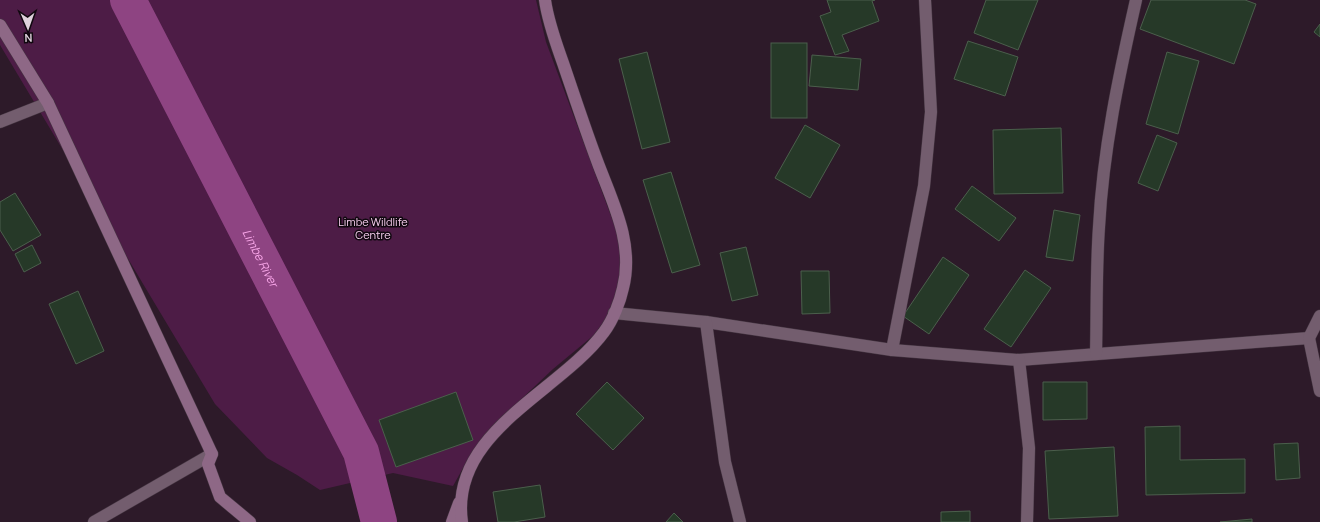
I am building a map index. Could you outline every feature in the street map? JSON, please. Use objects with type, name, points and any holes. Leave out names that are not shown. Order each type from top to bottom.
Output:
[{"type":"street","points":[[462,522],[463,495],[466,478],[475,459],[496,430],[583,355],[605,332],[614,313],[623,287],[626,250],[617,207],[599,166],[571,87],[547,14],[545,0]]},
{"type":"street","points":[[892,350],[919,213],[932,112],[925,0]]},
{"type":"street","points":[[1096,354],[1099,227],[1106,163],[1116,86],[1136,0]]},
{"type":"street","points":[[0,25],[48,103],[212,454],[208,464],[220,497],[250,522]]},
{"type":"street","points":[[0,122],[48,103]]},
{"type":"street","points":[[614,313],[706,322],[892,350],[1019,360],[1309,338]]},
{"type":"street","points":[[1320,316],[1309,338],[1320,391]]},
{"type":"street","points":[[706,322],[725,462],[740,522]]},
{"type":"street","points":[[1019,360],[1029,448],[1027,522]]},
{"type":"street","points":[[94,522],[212,454]]},
{"type":"street","points":[[452,522],[463,495]]},
{"type":"green space","name":"Limbe Wildlife Centre","points":[[0,0],[536,0],[546,42],[623,248],[621,286],[612,310],[594,335],[553,369],[493,426],[472,452],[453,486],[393,473],[320,490],[267,458],[215,404],[0,45]]},
{"type":"building","points":[[827,0],[875,0],[872,1],[879,21],[842,35],[849,51],[835,55],[820,16],[831,12]]},
{"type":"building","points":[[986,0],[1038,0],[1018,50],[974,33]]},
{"type":"building","points":[[1151,0],[1245,0],[1256,4],[1234,64],[1140,29]]},
{"type":"building","points":[[1320,24],[1320,37],[1314,32]]},
{"type":"building","points":[[968,41],[1018,57],[1005,96],[954,79]]},
{"type":"building","points":[[771,43],[807,43],[807,118],[771,118]]},
{"type":"building","points":[[647,52],[670,142],[642,149],[619,59]]},
{"type":"building","points":[[1167,52],[1199,61],[1178,134],[1146,124]]},
{"type":"building","points":[[812,55],[861,59],[858,90],[809,86]]},
{"type":"building","points":[[805,125],[840,145],[810,198],[775,178]]},
{"type":"building","points":[[1061,128],[1063,193],[994,194],[993,130]]},
{"type":"building","points":[[1157,135],[1177,143],[1158,191],[1138,183]]},
{"type":"building","points":[[671,172],[700,265],[672,273],[643,180]]},
{"type":"building","points":[[972,186],[1016,218],[999,241],[955,209]]},
{"type":"building","points":[[15,193],[41,235],[13,251],[0,230],[0,202]]},
{"type":"building","points":[[1054,210],[1080,215],[1073,261],[1046,257]]},
{"type":"building","points":[[32,245],[41,263],[24,272],[15,254]]},
{"type":"building","points":[[746,247],[758,295],[732,301],[720,253]]},
{"type":"building","points":[[943,257],[969,275],[929,334],[903,316]]},
{"type":"building","points":[[1025,270],[1051,288],[1011,347],[984,329]]},
{"type":"building","points":[[801,271],[829,271],[830,313],[802,314]]},
{"type":"building","points":[[78,291],[104,351],[76,364],[49,304]]},
{"type":"building","points":[[607,382],[644,418],[613,450],[576,414]]},
{"type":"building","points":[[1043,382],[1087,382],[1087,419],[1043,420]]},
{"type":"building","points":[[456,392],[473,440],[396,467],[379,420]]},
{"type":"building","points":[[1180,426],[1180,460],[1245,459],[1245,493],[1146,495],[1145,427]]},
{"type":"building","points":[[1298,443],[1300,478],[1276,480],[1274,444]]},
{"type":"building","points":[[1114,447],[1118,516],[1049,519],[1045,451]]},
{"type":"building","points":[[540,485],[545,517],[514,522],[498,522],[493,492]]},
{"type":"building","points":[[970,511],[970,522],[941,522],[941,512]]},
{"type":"building","points":[[674,513],[683,522],[666,522]]},
{"type":"building","points":[[1252,519],[1252,522],[1220,522]]},
{"type":"waterway","name":"Limbe River","points":[[128,0],[361,452],[379,522]]}]
